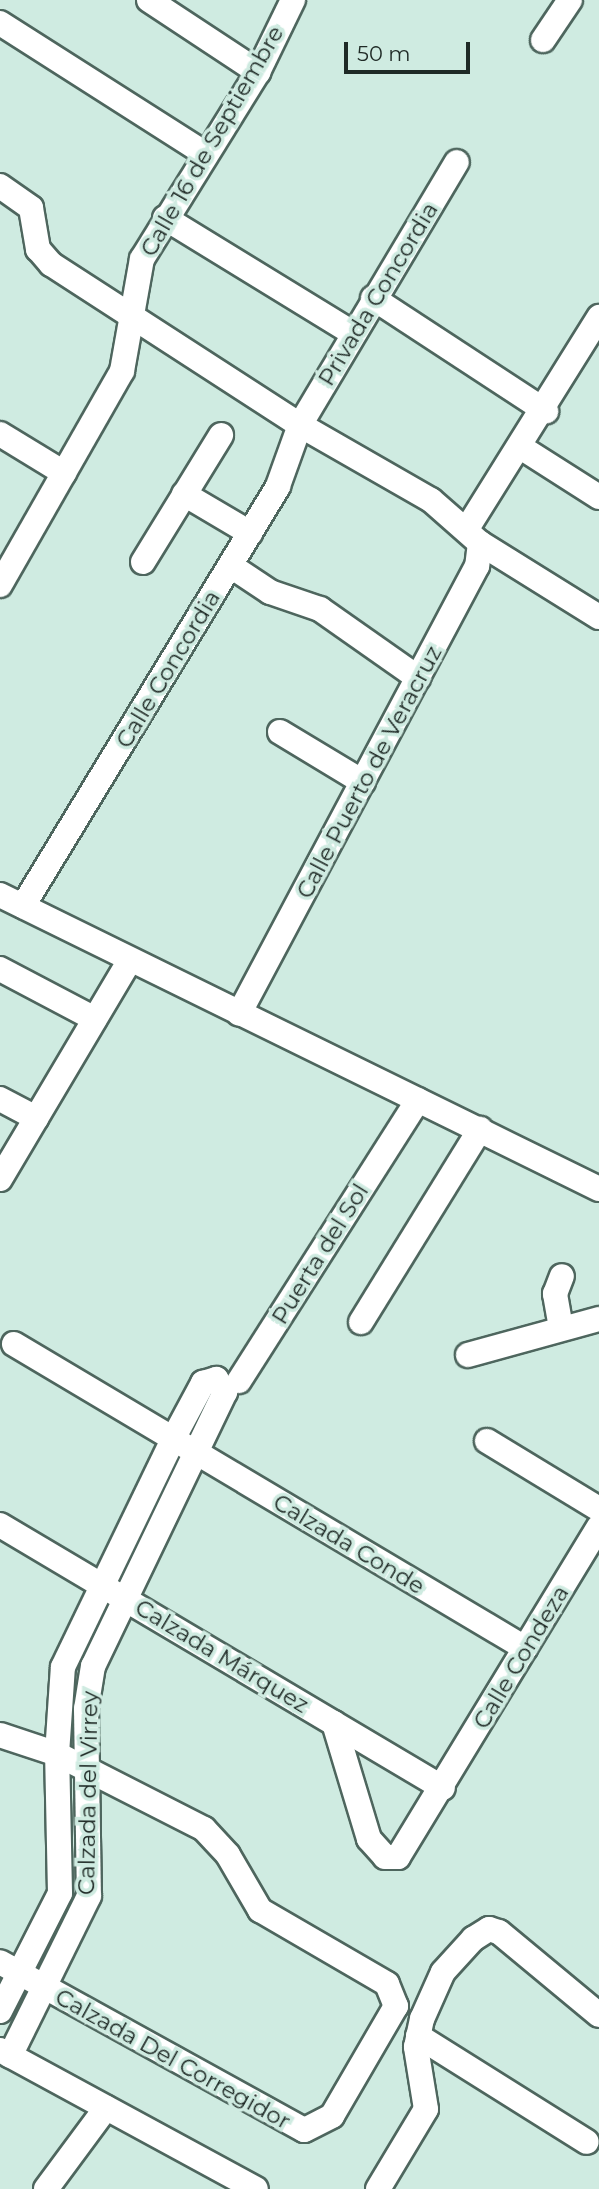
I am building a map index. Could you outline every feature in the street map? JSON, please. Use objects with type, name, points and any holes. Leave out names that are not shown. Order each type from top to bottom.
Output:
[{"type":"street","points":[[149,0],[258,72]]},
{"type":"street","name":"Calle 16 de Septiembre","points":[[0,585],[122,371],[137,272],[165,218],[258,72],[293,0]]},
{"type":"street","points":[[543,40],[570,0]]},
{"type":"street","points":[[0,23],[206,154]]},
{"type":"street","name":"Privada Concordia","points":[[300,425],[373,298],[457,162]]},
{"type":"street","points":[[0,186],[31,208],[43,258],[300,425],[369,460],[474,535],[599,617]]},
{"type":"street","points":[[165,218],[353,333]]},
{"type":"street","points":[[373,298],[546,411]]},
{"type":"street","points":[[474,535],[522,448],[593,347],[599,317]]},
{"type":"street","name":"Calle Concordia","points":[[23,906],[286,472],[300,425]]},
{"type":"street","points":[[0,434],[64,473]]},
{"type":"street","points":[[143,562],[221,435]]},
{"type":"street","points":[[522,448],[599,497]]},
{"type":"street","points":[[181,500],[241,548],[270,593],[320,609],[418,678]]},
{"type":"street","name":"Calle Puerto de Veracruz","points":[[239,1014],[477,566],[474,535]]},
{"type":"street","points":[[280,732],[363,782]]},
{"type":"street","points":[[0,895],[599,1189]]},
{"type":"street","points":[[0,1179],[130,960]]},
{"type":"street","points":[[0,969],[95,1019]]},
{"type":"street","points":[[387,1084],[388,1108],[401,1126]]},
{"type":"street","points":[[0,1099],[36,1118]]},
{"type":"street","name":"Puerta del Sol","points":[[239,1381],[418,1100]]},
{"type":"street","points":[[361,1322],[480,1129]]},
{"type":"street","points":[[561,1328],[555,1294],[562,1276]]},
{"type":"street","points":[[468,1355],[599,1319]]},
{"type":"street","name":"Calzada Conde","points":[[14,1344],[525,1648]]},
{"type":"street","points":[[487,1441],[599,1509]]},
{"type":"street","name":"Calzada del Virrey","points":[[0,2011],[10,1968],[60,1893],[57,1754],[63,1667],[111,1591],[183,1445]]},
{"type":"street","name":"Calzada Márquez","points":[[0,1525],[443,1788]]},
{"type":"street","name":"Calle Condeza","points":[[334,1723],[369,1839],[385,1857],[404,1853],[599,1527]]},
{"type":"street","name":"Calzada del Virrey","points":[[5,2053],[47,1989],[89,1896],[89,1687],[111,1591]]},
{"type":"street","name":"Calzada Del Corregidor","points":[[0,1735],[57,1754],[204,1829],[228,1854],[260,1910],[387,1984],[396,2006],[332,2116],[304,2130],[10,1968]]},
{"type":"street","points":[[378,2189],[426,2109],[418,2035],[443,1972],[489,1929],[599,2015]]},
{"type":"street","points":[[418,2035],[587,2142]]},
{"type":"street","points":[[5,2053],[256,2189]]},
{"type":"street","points":[[46,2189],[106,2108]]}]
